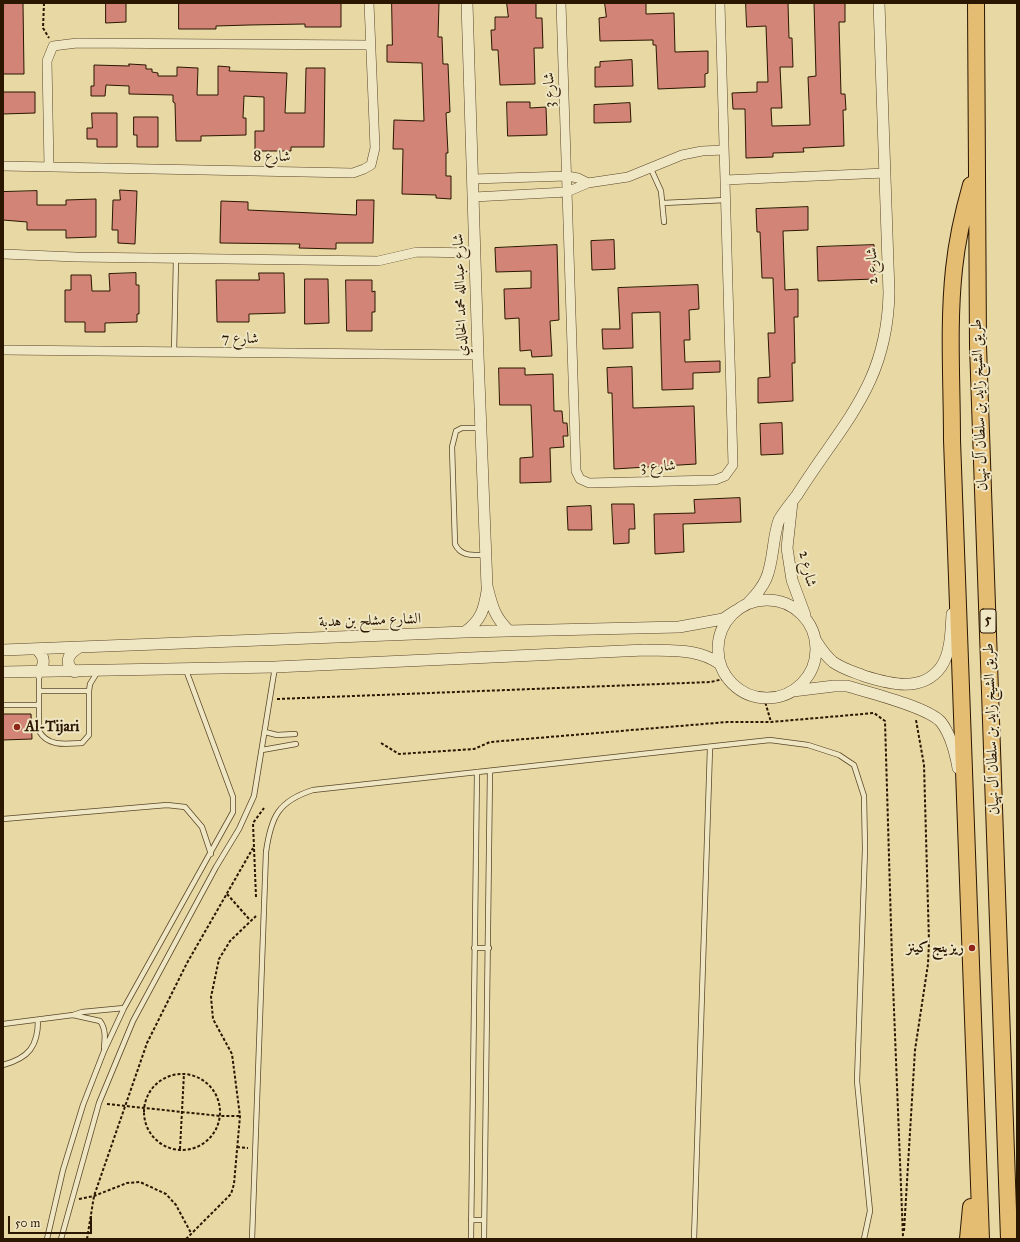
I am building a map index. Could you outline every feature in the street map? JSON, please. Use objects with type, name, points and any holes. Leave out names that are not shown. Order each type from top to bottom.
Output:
[{"type":"highway","name":"طريق الشيخ زايد بن سلطان آل نهيان","points":[[976,3],[976,165],[980,386],[1009,1239]]},
{"type":"highway","points":[[976,165],[962,219],[954,269],[952,313],[952,440],[982,1239]]},
{"type":"highway","points":[[968,1239],[977,1110]]},
{"type":"street","name":"شارع 8","points":[[3,166],[353,173],[364,170],[371,165],[375,148],[369,45],[369,3]]},
{"type":"street","name":"شارع عبدالله محمد الخالدي","points":[[467,3],[487,586],[494,613],[498,621],[509,631]]},
{"type":"street","name":"شارع 3","points":[[561,3],[576,471],[580,479],[589,483],[715,480],[725,476],[732,469],[734,461],[720,3]]},
{"type":"street","name":"شارع 2","points":[[750,602],[760,590],[767,577],[776,530],[784,512],[861,401],[879,361],[888,318],[879,3]]},
{"type":"street","points":[[49,167],[47,61],[53,46],[77,43],[369,45]]},
{"type":"street","points":[[474,196],[567,192],[588,183],[628,177],[651,169],[682,155],[702,151],[724,150]]},
{"type":"street","points":[[725,180],[885,172]]},
{"type":"street","points":[[473,179],[567,176],[578,178],[588,183]]},
{"type":"street","points":[[3,254],[176,259],[378,261],[417,252],[475,253]]},
{"type":"street","name":"شارع 7","points":[[3,350],[478,355]]},
{"type":"street","name":"شارع 2","points":[[792,501],[788,534],[788,554],[792,580],[806,619]]},
{"type":"street","points":[[956,567],[947,656],[937,671],[922,682],[910,685],[898,684],[850,671],[834,662],[816,641],[806,619],[798,610],[787,603],[768,599],[750,602],[735,611],[725,622],[719,635],[717,650],[720,664],[727,678],[743,692],[750,695],[764,698],[778,697],[792,691],[847,686],[931,714],[946,730],[956,754],[967,813]]},
{"type":"street","name":"شارع عبدالله محمد الخالدي","points":[[465,632],[476,624],[481,614],[487,586]]},
{"type":"street","name":"الشارع مشلح بن هدبة","points":[[3,650],[465,632],[679,627],[723,619],[735,611]]},
{"type":"street","points":[[792,691],[808,675],[814,664],[816,641]]},
{"type":"street","points":[[75,672],[69,667],[67,661],[68,656],[78,648]]},
{"type":"street","points":[[36,649],[42,655],[44,661],[43,667],[39,673]]},
{"type":"street","points":[[3,672],[39,673],[275,667],[645,650],[685,651],[704,655],[720,664]]},
{"type":"lane","points":[[651,169],[661,191],[664,222]]},
{"type":"lane","points":[[663,203],[726,200]]},
{"type":"lane","points":[[174,352],[176,259]]},
{"type":"lane","points":[[481,428],[462,428],[456,431],[454,436],[452,447],[455,544],[458,550],[462,553],[486,554]]},
{"type":"lane","points":[[61,1239],[99,1103],[133,1021],[250,807],[254,796],[275,667]]},
{"type":"lane","points":[[47,1239],[63,1170],[83,1105],[104,1051],[124,1008],[233,812],[233,797],[186,670]]},
{"type":"lane","points":[[39,673],[39,731],[43,738],[54,743],[82,743],[89,735],[89,691],[90,684],[98,671]]},
{"type":"lane","points":[[39,691],[89,691]]},
{"type":"lane","points":[[3,705],[39,705]]},
{"type":"lane","points":[[265,732],[277,735],[295,734]]},
{"type":"lane","points":[[252,1239],[266,852],[269,832],[275,815],[286,802],[298,794],[314,790],[710,748],[770,740],[808,745],[839,755],[854,765],[864,796],[865,849],[857,1081],[870,1211],[864,1239]]},
{"type":"lane","points":[[262,750],[296,744]]},
{"type":"lane","points":[[694,1239],[710,748]]},
{"type":"lane","points":[[484,1239],[489,948],[490,771]]},
{"type":"lane","points":[[471,1239],[477,772]]},
{"type":"lane","points":[[3,819],[167,805],[185,807],[202,827],[211,854]]},
{"type":"lane","points":[[474,948],[489,948]]},
{"type":"lane","points":[[3,1024],[73,1015],[82,1012],[124,1008]]},
{"type":"lane","points":[[73,1015],[100,1021],[104,1026],[105,1032],[104,1051]]},
{"type":"lane","points":[[3,1065],[25,1055],[37,1040],[38,1020]]},
{"type":"lane","points":[[471,1220],[484,1220]]},
{"type":"path","points":[[44,3],[43,28],[53,46]]},
{"type":"path","points":[[270,699],[711,682],[727,678]]},
{"type":"path","points":[[764,698],[771,722]]},
{"type":"path","points":[[902,1238],[906,1210],[914,1050],[928,964],[929,942],[924,765],[919,732],[912,707]]},
{"type":"path","points":[[381,743],[398,754],[474,749],[490,742],[727,722],[771,722],[874,713],[885,721],[902,1238]]},
{"type":"path","points":[[256,900],[253,823],[264,808]]},
{"type":"path","points":[[86,1239],[94,1196],[147,1043],[187,963],[253,847]]},
{"type":"path","points":[[227,894],[250,920]]},
{"type":"path","points":[[186,1239],[231,1194],[234,1184],[240,1116],[232,1054],[214,1019],[211,997],[219,959],[230,940],[256,915]]},
{"type":"path","points":[[180,1149],[184,1073]]},
{"type":"path","points":[[184,1073],[196,1076],[211,1087],[220,1104],[220,1116],[216,1128],[209,1139],[199,1146],[187,1150],[163,1144],[153,1136],[147,1126],[145,1108],[151,1089],[160,1080],[171,1075],[184,1073]]},
{"type":"path","points":[[99,1103],[220,1116],[240,1116]]},
{"type":"path","points":[[71,1200],[94,1196],[128,1183],[140,1182],[166,1194],[176,1205],[191,1233]]},
{"type":"building","points":[[4,3],[23,3],[24,74],[3,74]]},
{"type":"building","points":[[106,3],[126,3],[126,22],[106,23]]},
{"type":"building","points":[[179,3],[341,3],[341,27],[305,27],[305,24],[216,26],[216,29],[179,29]]},
{"type":"building","points":[[392,3],[439,3],[438,37],[442,37],[443,64],[448,64],[450,112],[446,113],[448,153],[446,153],[446,176],[451,176],[451,199],[436,198],[436,195],[402,194],[403,149],[393,149],[394,120],[424,121],[422,63],[387,62],[387,45],[392,45]]},
{"type":"building","points":[[507,3],[536,3],[536,18],[542,18],[543,48],[534,48],[535,84],[500,85],[498,50],[492,50],[491,30],[495,30],[495,17],[508,17]]},
{"type":"building","points":[[605,3],[646,3],[646,14],[674,13],[675,52],[708,51],[708,73],[705,74],[705,87],[658,89],[656,45],[653,45],[653,40],[600,41],[599,18],[606,17]]},
{"type":"building","points":[[746,3],[788,3],[789,38],[792,38],[793,67],[780,67],[782,108],[771,108],[772,126],[810,125],[808,77],[816,76],[814,3],[845,3],[845,22],[839,22],[841,94],[845,94],[846,110],[843,110],[844,146],[803,148],[804,152],[773,153],[773,157],[746,158],[745,109],[733,109],[732,93],[757,92],[757,82],[768,82],[766,26],[747,27]]},
{"type":"building","points":[[632,60],[633,86],[595,87],[595,67],[600,67],[600,62]]},
{"type":"building","points":[[129,64],[146,65],[146,69],[152,69],[152,72],[158,73],[158,76],[177,76],[177,67],[198,68],[197,95],[218,95],[218,66],[230,67],[229,71],[287,73],[285,113],[305,113],[306,68],[325,68],[324,147],[291,147],[291,151],[255,151],[255,131],[264,131],[264,97],[244,96],[243,118],[246,118],[246,135],[201,136],[201,141],[176,141],[175,103],[173,102],[173,95],[129,94],[129,86],[106,85],[105,96],[91,96],[91,86],[94,86],[94,65],[129,66]]},
{"type":"building","points":[[3,92],[35,92],[35,113],[3,114]]},
{"type":"building","points":[[507,102],[530,102],[530,108],[546,107],[547,135],[508,136]]},
{"type":"building","points":[[630,103],[631,122],[594,123],[594,105]]},
{"type":"building","points":[[92,113],[117,113],[117,147],[97,147],[97,139],[87,139],[87,128],[92,128]]},
{"type":"building","points":[[134,117],[158,117],[158,147],[137,147],[137,135],[134,135]]},
{"type":"building","points":[[120,190],[137,191],[135,244],[118,243],[118,230],[112,230],[113,200],[120,200]]},
{"type":"building","points":[[37,191],[37,205],[66,205],[66,200],[96,199],[96,237],[66,238],[66,230],[27,230],[27,222],[3,220],[3,192]]},
{"type":"building","points":[[357,200],[374,200],[373,243],[336,243],[336,249],[299,248],[300,244],[220,243],[221,201],[248,202],[248,210],[356,215]]},
{"type":"building","points":[[808,207],[808,230],[783,231],[785,290],[798,289],[798,317],[794,317],[795,363],[792,363],[793,401],[758,403],[758,378],[770,377],[768,333],[775,333],[773,278],[762,278],[760,232],[757,232],[756,209]]},
{"type":"building","points":[[614,240],[615,269],[592,270],[591,241]]},
{"type":"building","points":[[557,245],[559,320],[550,321],[552,356],[532,357],[531,350],[520,351],[519,318],[505,319],[504,289],[531,288],[531,271],[496,272],[495,248]]},
{"type":"building","points":[[874,245],[875,279],[818,281],[817,247]]},
{"type":"building","points":[[136,273],[136,285],[139,285],[139,314],[137,314],[137,322],[105,323],[105,332],[85,332],[85,322],[65,322],[65,290],[71,290],[71,275],[91,275],[92,291],[110,291],[109,274]]},
{"type":"building","points":[[259,273],[284,273],[285,313],[249,314],[249,322],[217,322],[216,280],[259,280]]},
{"type":"building","points":[[305,279],[328,279],[329,323],[305,324]]},
{"type":"building","points":[[346,280],[372,280],[372,292],[375,291],[375,312],[372,312],[372,331],[347,331]]},
{"type":"building","points":[[698,285],[699,309],[689,310],[690,340],[684,340],[685,362],[720,361],[720,372],[693,373],[693,389],[662,390],[660,312],[632,313],[633,348],[603,349],[602,329],[620,329],[618,288]]},
{"type":"building","points":[[632,367],[633,408],[694,406],[696,464],[614,469],[612,393],[608,393],[607,368]]},
{"type":"building","points":[[499,368],[525,368],[525,375],[553,374],[554,411],[562,411],[563,423],[567,423],[568,436],[563,436],[564,447],[550,448],[551,482],[520,483],[520,458],[533,457],[531,405],[500,405]]},
{"type":"building","points":[[782,423],[783,454],[761,455],[760,424]]},
{"type":"building","points":[[740,498],[741,522],[683,524],[684,552],[655,554],[654,514],[695,513],[694,500]]},
{"type":"building","points":[[612,504],[634,504],[635,529],[629,529],[629,543],[614,544]]},
{"type":"building","points":[[591,506],[592,530],[568,530],[567,507]]},
{"type":"building","name":"Al-Tijari","points":[[3,714],[31,714],[32,739],[3,740]]},
{"type":"place","name":"Al-Tijari","points":[[17,727]]},
{"type":"place","name":"ريزينج كينز","points":[[972,948]]}]
